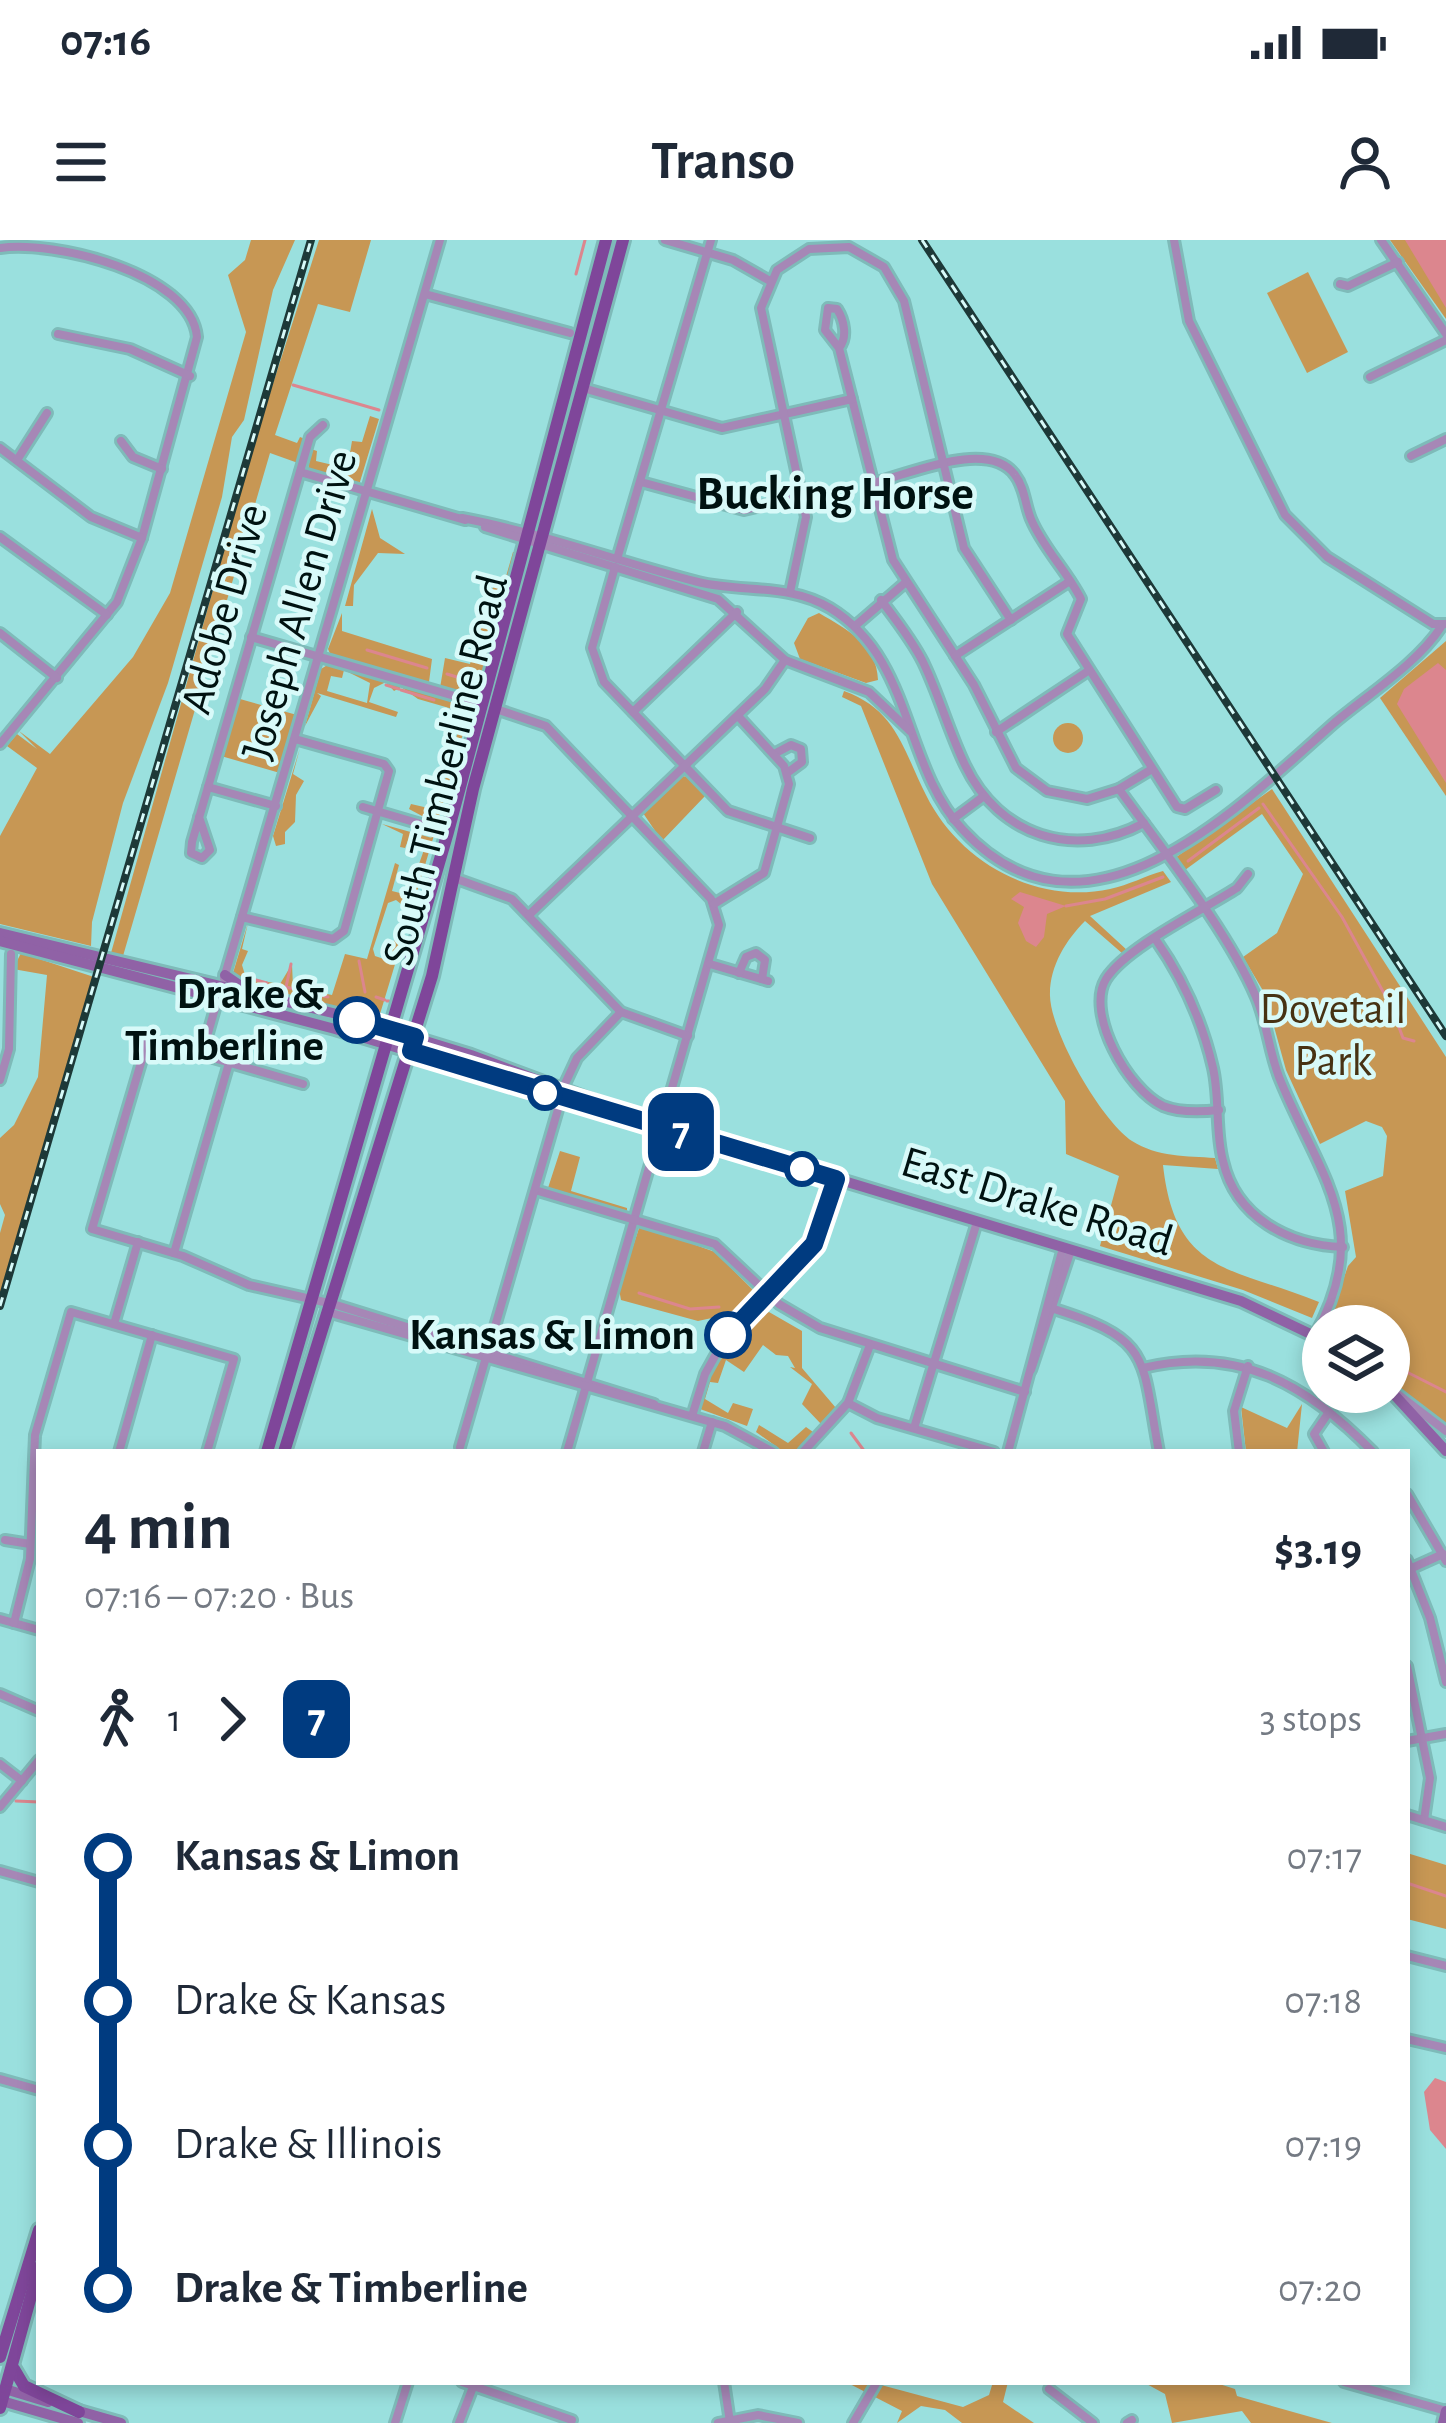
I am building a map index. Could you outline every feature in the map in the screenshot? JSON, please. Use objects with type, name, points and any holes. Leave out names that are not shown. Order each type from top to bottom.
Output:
[{"type":"main road","name":"South Timberline Road","points":[[285,1449],[413,1044],[496,709],[575,334],[606,240]]},
{"type":"main road","name":"South Timberline Road","points":[[267,1449],[390,1037],[501,633],[571,429],[623,240]]},
{"type":"main road","points":[[571,429],[570,405],[586,347],[575,334]]},
{"type":"main road","points":[[496,709],[490,700],[501,633]]},
{"type":"main road","points":[[473,789],[472,772],[486,711],[482,704]]},
{"type":"main road","name":"East Drake Road","points":[[0,937],[13,949],[135,977],[221,988]]},
{"type":"main road","name":"East Drake Road","points":[[0,937],[221,988],[390,1037],[660,1125],[1241,1301],[1302,1330]]},
{"type":"main road","points":[[13,949],[53,946]]},
{"type":"main road","points":[[230,983],[288,1004],[233,996],[221,988],[230,983]]},
{"type":"main road","name":"East Drake Road","points":[[288,1004],[390,1037]]},
{"type":"main road","name":"East Drake Road","points":[[562,1093],[623,1108],[660,1125]]},
{"type":"main road","points":[[1410,1411],[1445,1449]]},
{"type":"main road","points":[[36,2240],[20,2295],[1,2397],[121,2423]]},
{"type":"main road","points":[[6,2360],[36,2275]]},
{"type":"main road","points":[[0,2331],[7,2309],[20,2295]]},
{"type":"main road","points":[[6,2360],[24,2386],[79,2417]]},
{"type":"main road","points":[[1443,2423],[1446,2411]]},
{"type":"street","name":"Joseph Allen Drive","points":[[202,1054],[440,240]]},
{"type":"street","points":[[665,240],[707,252],[770,281]]},
{"type":"street","points":[[711,240],[592,656],[604,682],[736,817],[810,838]]},
{"type":"street","points":[[616,563],[705,584],[790,592],[829,608],[855,626],[888,670],[953,819],[1004,862],[1058,879],[1113,878],[1166,855],[1252,795],[1440,625],[1327,557],[1285,515],[1185,310],[1174,240]]},
{"type":"street","points":[[1370,377],[1446,337],[1381,240]]},
{"type":"street","points":[[0,248],[38,246],[151,279],[185,304],[197,329],[190,376],[127,580],[57,678],[3,732],[0,744]]},
{"type":"street","points":[[790,592],[806,535],[802,497],[760,318],[770,281],[793,257],[820,246],[849,247],[884,266],[901,291],[964,548],[1010,620]]},
{"type":"street","points":[[1340,284],[1348,286],[1397,262]]},
{"type":"street","points":[[425,294],[575,334]]},
{"type":"street","points":[[839,348],[845,339],[839,312],[828,308],[825,330],[839,348],[893,560],[955,656],[1016,768],[1047,791],[1087,799],[1119,789],[1152,769]]},
{"type":"street","points":[[58,334],[130,349],[190,376]]},
{"type":"street","points":[[583,388],[722,428],[852,399]]},
{"type":"street","points":[[17,460],[47,413]]},
{"type":"street","name":"Adobe Drive","points":[[199,817],[210,850],[202,858],[191,850],[199,817],[310,437],[323,425]]},
{"type":"street","points":[[1411,456],[1446,439]]},
{"type":"street","points":[[121,441],[133,457],[162,469]]},
{"type":"street","points":[[0,448],[91,517],[142,538]]},
{"type":"street","points":[[873,483],[984,458],[1008,467],[1019,481],[1032,521],[1081,599],[1066,634],[1088,671],[1177,807],[1185,808],[1216,790]]},
{"type":"street","points":[[300,472],[705,593],[737,612],[785,660],[869,692],[900,716],[920,748]]},
{"type":"street","points":[[640,482],[744,510],[802,497]]},
{"type":"street","points":[[0,537],[106,615]]},
{"type":"street","points":[[955,656],[1070,580]]},
{"type":"street","points":[[855,626],[906,582]]},
{"type":"street","points":[[881,600],[922,661],[964,765],[1005,817],[1051,839],[1098,841],[1144,824]]},
{"type":"street","points":[[634,712],[737,612]]},
{"type":"street","points":[[0,633],[57,678]]},
{"type":"street","points":[[250,637],[482,704]]},
{"type":"street","points":[[529,915],[737,716],[785,660]]},
{"type":"street","points":[[996,732],[1088,671]]},
{"type":"street","points":[[496,709],[545,726],[714,904],[718,918],[710,964],[568,1449]]},
{"type":"street","points":[[714,904],[764,874],[788,794],[787,773],[737,716]]},
{"type":"street","points":[[242,917],[335,939],[344,932],[387,783],[384,764],[295,739]]},
{"type":"street","points":[[774,754],[786,746],[801,749],[802,762],[787,773]]},
{"type":"street","points":[[208,787],[276,806]]},
{"type":"street","points":[[1119,789],[1258,1001],[1280,1078],[1336,1198],[1343,1246],[1330,1305]]},
{"type":"street","points":[[953,819],[984,796]]},
{"type":"street","points":[[363,807],[448,832]]},
{"type":"street","points":[[1219,1110],[1174,1109],[1153,1100],[1101,1018],[1099,997],[1112,970],[1202,911],[1248,874]]},
{"type":"street","points":[[452,878],[502,893],[529,915],[620,1012],[688,1036]]},
{"type":"street","points":[[1156,940],[1200,1021],[1219,1110],[1222,1160],[1246,1206],[1282,1234],[1343,1246]]},
{"type":"street","points":[[0,1079],[9,1048],[13,949]]},
{"type":"street","points":[[710,964],[739,973],[765,980],[765,960],[756,953],[746,957],[739,973]]},
{"type":"street","points":[[460,1447],[562,1093],[577,1058],[620,1012]]},
{"type":"street","points":[[303,1084],[148,1039],[92,1229],[174,1253],[249,1285],[712,1422],[767,1449]]},
{"type":"street","points":[[174,1253],[229,1063]]},
{"type":"street","points":[[692,1416],[719,1347],[814,1244],[836,1179]]},
{"type":"street","points":[[535,1190],[715,1244],[805,1321],[1025,1392]]},
{"type":"street","points":[[914,1428],[977,1222]]},
{"type":"street","points":[[114,1324],[138,1243]]},
{"type":"street","points":[[1030,1371],[1054,1309],[1067,1249]]},
{"type":"street","points":[[1009,1449],[1067,1249]]},
{"type":"street","points":[[1054,1309],[1114,1329],[1133,1346],[1143,1368],[1158,1449]]},
{"type":"street","points":[[14,1623],[30,1544],[34,1445],[71,1312],[234,1359],[208,1449]]},
{"type":"street","points":[[120,1449],[152,1335]]},
{"type":"street","points":[[806,1449],[848,1402],[870,1345]]},
{"type":"street","points":[[1143,1368],[1205,1358],[1248,1366],[1302,1397]]},
{"type":"street","points":[[1239,1449],[1234,1411],[1248,1366]]},
{"type":"street","points":[[848,1402],[984,1449]]},
{"type":"street","points":[[1410,1404],[1446,1431]]},
{"type":"street","points":[[1322,1449],[1314,1434],[1328,1413]]},
{"type":"street","points":[[1330,1413],[1370,1449]]},
{"type":"street","points":[[704,1449],[712,1422]]},
{"type":"street","points":[[1410,1499],[1444,1557],[1410,1566]]},
{"type":"street","points":[[4,1540],[30,1544]]},
{"type":"street","points":[[1410,1572],[1446,1682]]},
{"type":"street","points":[[0,1619],[36,1629]]},
{"type":"street","points":[[1410,1681],[1430,1778],[1424,1820]]},
{"type":"street","points":[[0,1694],[36,1710]]},
{"type":"street","points":[[1410,1741],[1446,1734]]},
{"type":"street","points":[[0,1763],[22,1781]]},
{"type":"street","points":[[0,1807],[36,1764]]},
{"type":"street","points":[[1410,1816],[1446,1827]]},
{"type":"street","points":[[0,1871],[36,1881]]},
{"type":"street","points":[[1410,1957],[1446,1966]]},
{"type":"street","points":[[1410,2040],[1446,2048]]},
{"type":"street","points":[[0,2079],[36,2089]]},
{"type":"street","points":[[395,2423],[407,2385]]},
{"type":"street","points":[[459,2423],[473,2385],[572,2420]]},
{"type":"street","points":[[724,2385],[729,2421]]},
{"type":"street","points":[[853,2423],[876,2385]]},
{"type":"street","points":[[1357,2385],[1446,2411]]},
{"type":"street","points":[[1048,2389],[1093,2423]]},
{"type":"street","points":[[718,2423],[769,2416],[798,2423]]},
{"type":"green space","points":[[251,240],[295,240],[273,290],[244,420],[232,437],[222,497],[168,683],[123,803],[92,922],[91,946],[0,924],[0,836],[37,768],[7,746],[17,734],[37,749],[19,731],[50,754],[133,657],[170,593],[246,332],[228,275],[245,260]]},
{"type":"green space","points":[[319,240],[371,240],[350,312],[318,304],[275,435],[297,443],[300,437],[305,439],[298,463],[270,453],[123,956],[111,953],[255,440]]},
{"type":"green space","points":[[1390,240],[1446,240],[1446,319],[1397,250]]},
{"type":"green space","points":[[1308,272],[1348,352],[1307,373],[1267,293]]},
{"type":"green space","points":[[370,416],[379,419],[359,485],[308,470],[311,449],[317,451],[316,461],[337,466],[342,451],[350,453],[352,441],[362,442]]},
{"type":"green space","points":[[372,509],[380,538],[405,554],[378,553],[354,585],[353,606],[345,606]]},
{"type":"green space","points":[[513,552],[517,552],[480,694],[476,684],[472,697],[440,688],[445,658],[470,664],[494,584],[503,587]]},
{"type":"green space","points":[[342,613],[342,631],[432,659],[429,682],[331,656],[328,649]]},
{"type":"green space","points":[[819,613],[867,648],[878,680],[866,683],[800,659],[794,643],[808,618]]},
{"type":"green space","points":[[1446,641],[1446,796],[1380,698]]},
{"type":"green space","points":[[329,664],[471,706],[437,824],[409,809],[411,804],[437,810],[463,712],[418,699],[401,687],[394,691],[386,682],[374,688],[369,702],[398,712],[396,717],[317,693],[321,696],[305,726],[321,669]],"holes":[[[344,670],[370,683],[367,703],[327,691],[331,676],[342,678]]]},
{"type":"green space","points":[[245,675],[240,699],[297,715],[280,773],[221,756]]},
{"type":"green space","points":[[844,691],[862,699],[887,720],[940,819],[979,858],[1003,873],[1028,884],[1082,892],[1117,887],[1163,871],[1171,882],[1090,916],[1128,951],[1123,954],[1085,921],[1065,945],[1050,985],[1059,1031],[1093,1096],[1132,1141],[1162,1153],[1215,1158],[1218,1169],[1163,1165],[1180,1228],[1195,1247],[1213,1262],[1318,1305],[1302,1305],[1302,1314],[1243,1290],[1100,1246],[1119,1176],[1066,1154],[1065,1101],[932,884],[861,706],[842,697]]},
{"type":"green space","points":[[1068,723],[1079,727],[1083,738],[1079,749],[1068,753],[1057,749],[1053,738],[1057,727]]},
{"type":"green space","points":[[300,748],[293,774],[304,781],[296,795],[295,822],[285,832],[285,844],[276,846],[273,836]]},
{"type":"green space","points":[[681,776],[690,777],[714,802],[705,796],[662,841],[643,813]]},
{"type":"green space","name":"Dovetail Park","points":[[1272,789],[1446,1057],[1446,1428],[1410,1398],[1410,1305],[1334,1305],[1356,1257],[1345,1191],[1383,1176],[1387,1136],[1382,1127],[1366,1121],[1320,1144],[1286,1070],[1265,994],[1243,957],[1277,933],[1303,874],[1262,814],[1185,870],[1175,858]]},
{"type":"green space","points":[[382,824],[432,838],[424,829],[435,832],[376,1019],[362,1014],[365,1010],[356,1013],[246,986],[233,973],[248,923],[242,949],[248,951],[242,965],[246,978],[280,984],[292,964],[293,987],[332,995],[345,954],[367,959],[395,863],[399,865],[392,891],[408,895],[425,847],[409,838],[405,848],[400,847],[403,834]],"holes":[[[396,900],[407,909],[387,960],[375,956],[373,949],[388,903]]]},
{"type":"green space","points":[[21,953],[94,977],[0,1294],[0,1233],[5,1215],[0,1204],[0,1138],[14,1125],[38,1077],[47,975],[13,969]]},
{"type":"green space","points":[[560,1151],[580,1157],[571,1191],[627,1211],[548,1188]]},
{"type":"green space","points":[[640,1225],[715,1252],[756,1293],[728,1320],[721,1316],[698,1321],[621,1300],[619,1289]]},
{"type":"green space","points":[[769,1312],[802,1331],[802,1368],[836,1408],[821,1424],[802,1404],[812,1384],[790,1367],[795,1368],[788,1356],[776,1355],[763,1345],[744,1372],[726,1360],[718,1383],[710,1382],[705,1399],[728,1413],[733,1403],[753,1409],[747,1426],[700,1409],[706,1383],[721,1354],[743,1328]]},
{"type":"green space","points":[[1302,1404],[1297,1449],[1246,1449],[1241,1407],[1287,1428]]},
{"type":"green space","points":[[759,1425],[788,1443],[806,1427],[813,1432],[798,1449],[780,1449],[756,1432]]},
{"type":"green space","points":[[1410,1854],[1446,1865],[1446,1929],[1410,1920]]},
{"type":"green space","points":[[852,2385],[881,2385],[963,2407],[989,2395],[992,2385],[1007,2385],[1003,2402],[1034,2423],[962,2423],[945,2410],[921,2406],[897,2423],[902,2411]]},
{"type":"green space","points":[[1148,2385],[1222,2385],[1235,2389],[1237,2396],[1332,2423],[1251,2423],[1242,2411],[1172,2423],[1165,2394]]},
{"type":"shaded area","points":[[1405,240],[1446,240],[1446,308]]},
{"type":"shaded area","points":[[1438,663],[1446,670],[1446,783],[1397,704],[1404,689]]},
{"type":"shaded area","points":[[1020,892],[1066,906],[1047,914],[1044,937],[1036,947],[1026,941],[1018,923],[1024,907],[1011,899]]},
{"type":"shaded area","points":[[1435,2078],[1446,2082],[1446,2149],[1430,2130],[1424,2092]]},
{"type":"waterway","points":[[576,274],[585,240]]},
{"type":"waterway","points":[[293,385],[379,410]]},
{"type":"waterway","points":[[367,650],[427,668]]},
{"type":"waterway","points":[[447,674],[460,678]]},
{"type":"waterway","points":[[386,685],[399,689]]},
{"type":"waterway","points":[[401,690],[434,700]]},
{"type":"waterway","points":[[1263,804],[1342,917],[1391,1006]]},
{"type":"waterway","points":[[1188,861],[1259,808]]},
{"type":"waterway","points":[[1066,906],[1105,899],[1163,877]]},
{"type":"waterway","points":[[359,961],[365,992]]},
{"type":"waterway","points":[[291,964],[286,987],[298,990]]},
{"type":"waterway","points":[[256,980],[267,983]]},
{"type":"waterway","points":[[304,992],[313,994]]},
{"type":"waterway","points":[[319,995],[328,997]]},
{"type":"waterway","points":[[376,997],[385,1000]]},
{"type":"waterway","points":[[1394,1014],[1403,1038],[1414,1041]]},
{"type":"waterway","points":[[639,1293],[690,1309],[719,1307]]},
{"type":"waterway","points":[[1410,1374],[1446,1392]]},
{"type":"waterway","points":[[851,1433],[863,1449]]},
{"type":"waterway","points":[[16,1801],[36,1802]]},
{"type":"waterway","points":[[1410,1884],[1446,1896]]},
{"type":"railway","points":[[0,1306],[311,240]]},
{"type":"railway","points":[[922,240],[1446,1036]]},
{"type":"bus line","name":"7","points":[[357,1020],[415,1037],[411,1051],[836,1179],[814,1244],[728,1335]]},
{"type":"place","name":"Drake & Timberline","points":[[357,1020]]},
{"type":"place","name":"Kansas & Limon","points":[[728,1335]]},
{"type":"district","name":"Bucking Horse","points":[[835,495]]}]
